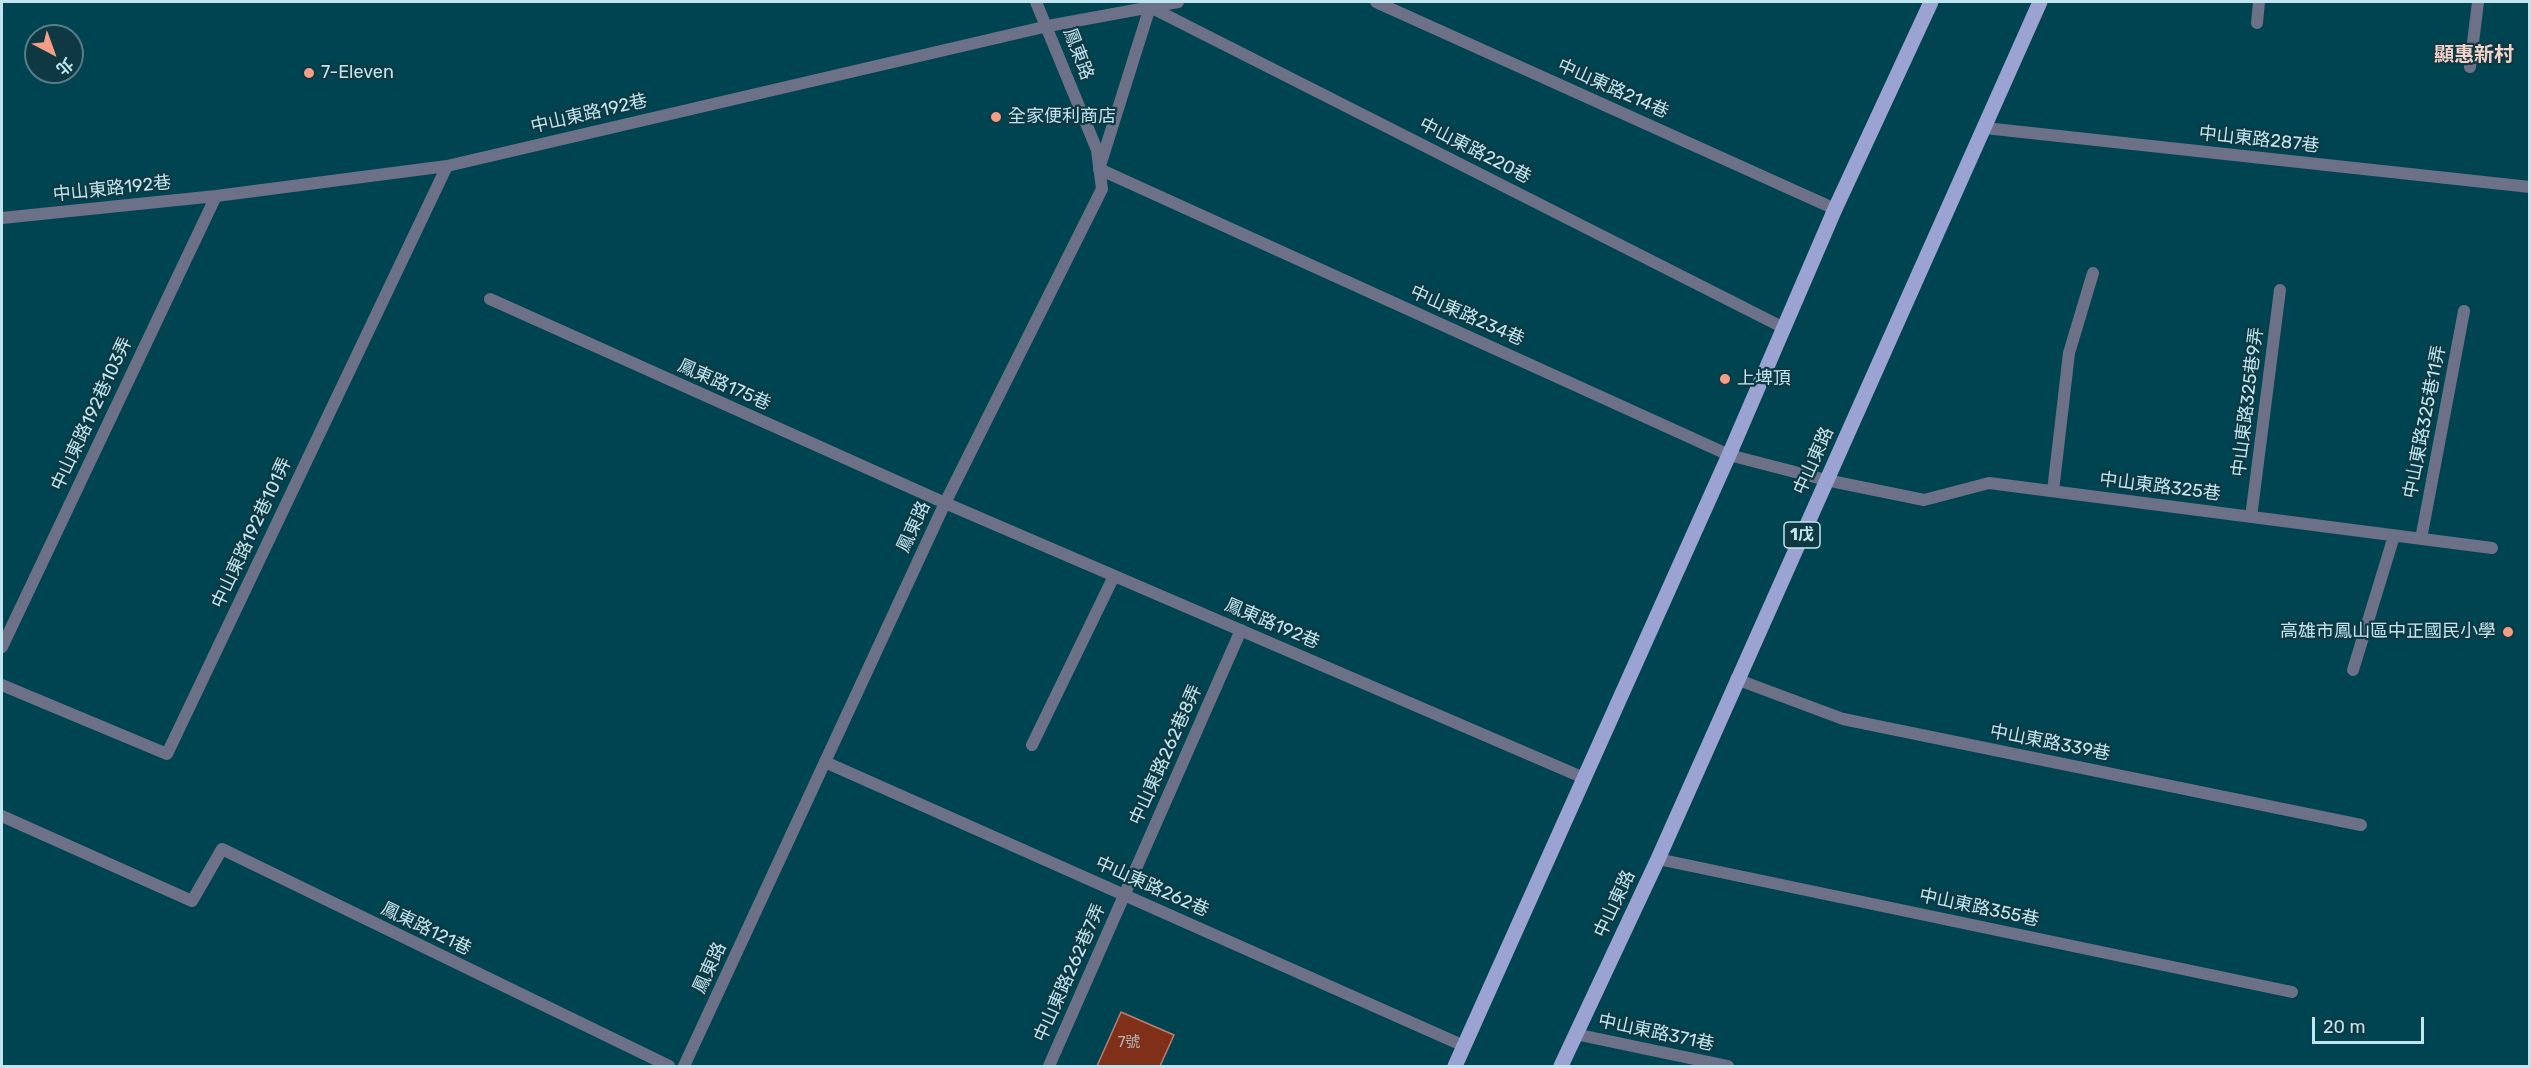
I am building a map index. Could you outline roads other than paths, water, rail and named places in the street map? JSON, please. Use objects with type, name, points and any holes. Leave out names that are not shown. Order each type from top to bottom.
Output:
[{"type":"main road","points":[[1455,1066],[1729,455],[1835,208],[1931,2]]},
{"type":"main road","name":"中山東路","points":[[1561,1066],[1658,859],[2040,2]]},
{"type":"street","name":"鳳東路","points":[[684,1066],[945,503],[1102,189],[1097,150],[1048,26],[1036,2]]},
{"type":"street","name":"中山東路192巷","points":[[2,219],[216,196],[447,166],[1048,26],[1178,2]]},
{"type":"street","name":"中山東路214巷","points":[[1376,2],[1835,208]]},
{"type":"street","points":[[2258,23],[2259,2]]},
{"type":"street","points":[[2470,67],[2478,2]]},
{"type":"street","points":[[1099,169],[1150,7]]},
{"type":"street","name":"中山東路220巷","points":[[1150,7],[1784,328]]},
{"type":"street","name":"中山東路287巷","points":[[1985,128],[2529,187]]},
{"type":"street","name":"中山東路192巷101弄","points":[[2,684],[166,754],[447,166]]},
{"type":"street","name":"中山東路234巷","points":[[1099,169],[1729,455],[1826,480]]},
{"type":"street","name":"中山東路192巷103弄","points":[[2,647],[216,196]]},
{"type":"street","points":[[2053,491],[2069,352],[2093,273]]},
{"type":"street","name":"中山東路325巷9弄","points":[[2251,518],[2280,290]]},
{"type":"street","name":"鳳東路175巷","points":[[489,299],[945,503]]},
{"type":"street","name":"中山東路325巷11弄","points":[[2421,539],[2464,311]]},
{"type":"street","name":"中山東路325巷","points":[[1826,480],[1924,500],[1989,483],[2492,548]]},
{"type":"street","name":"鳳東路192巷","points":[[945,503],[1584,778]]},
{"type":"street","points":[[2353,670],[2394,536]]},
{"type":"street","points":[[1032,745],[1114,576]]},
{"type":"street","name":"中山東路262巷8弄","points":[[1124,894],[1241,630]]},
{"type":"street","name":"中山東路339巷","points":[[1737,679],[1843,719],[2361,825]]},
{"type":"street","name":"中山東路262巷","points":[[825,762],[1464,1046]]},
{"type":"street","name":"鳳東路121巷","points":[[2,816],[192,901],[222,849],[669,1066]]},
{"type":"street","name":"中山東路355巷","points":[[1658,859],[2292,992]]},
{"type":"street","name":"中山東路262巷7弄","points":[[1049,1066],[1124,894]]},
{"type":"street","name":"中山東路371巷","points":[[1575,1034],[1728,1066]]},
{"type":"place","name":"7-Eleven","points":[[309,73]]},
{"type":"place","name":"全家便利商店","points":[[996,117]]},
{"type":"place","name":"上埤頂","points":[[1725,379]]},
{"type":"place","name":"高雄市鳳山區中正國民小學","points":[[2508,632]]},
{"type":"district","name":"顯惠新村","points":[[2474,55]]}]
